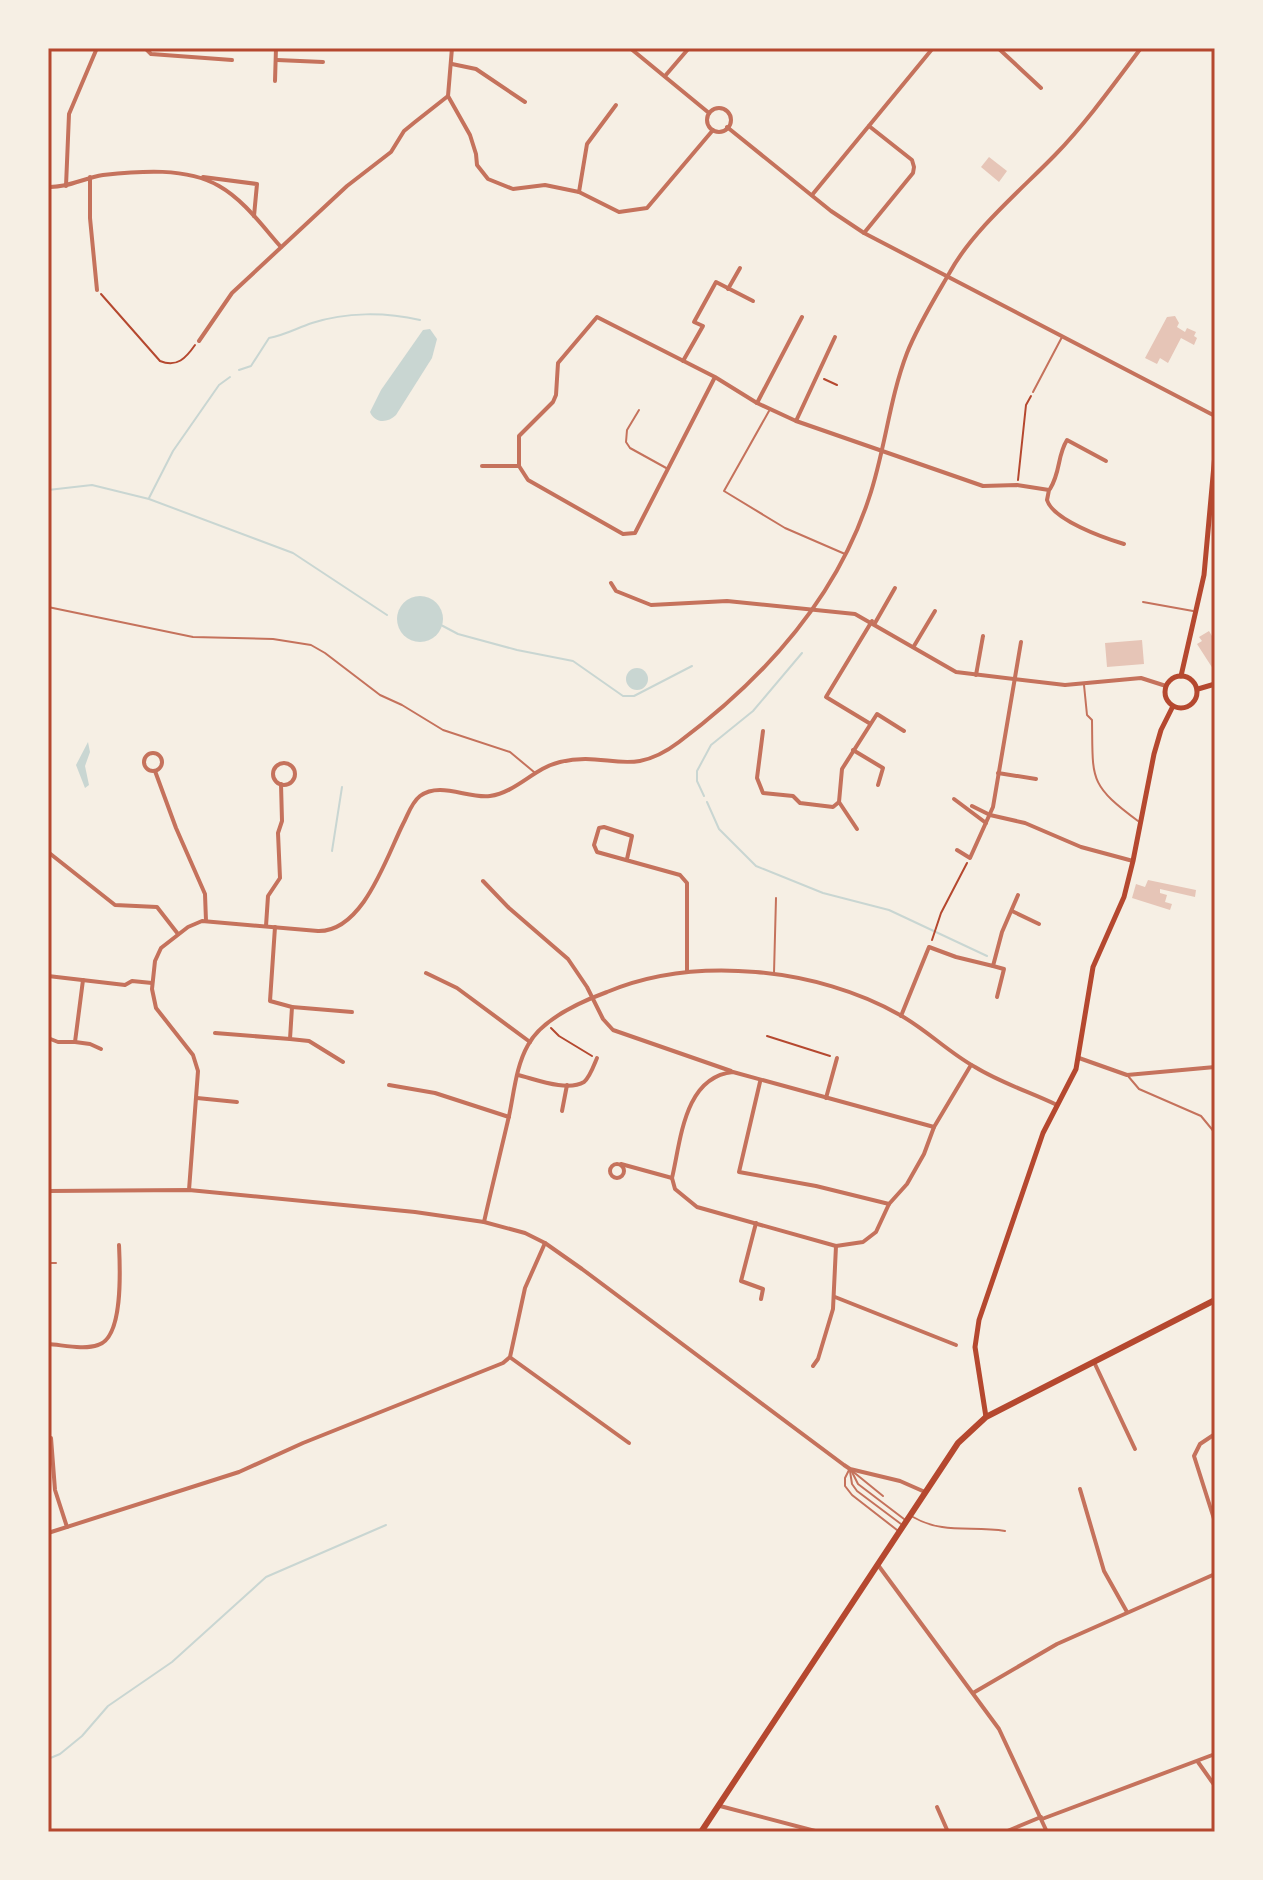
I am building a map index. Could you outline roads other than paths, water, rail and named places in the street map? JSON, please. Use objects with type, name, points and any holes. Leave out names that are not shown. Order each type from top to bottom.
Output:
[{"type":"main road","points":[[1181,676],[1204,575],[1215,454]]},
{"type":"main road","points":[[1181,676],[1192,680],[1198,689],[1196,700],[1189,707],[1173,706],[1166,697],[1166,686],[1181,676]]},
{"type":"main road","points":[[1198,689],[1215,684]]},
{"type":"main road","points":[[986,1417],[975,1347],[979,1320],[1043,1133],[1079,1058],[1093,967],[1122,902],[1157,743],[1173,706]]},
{"type":"main road","points":[[701,1832],[961,1439],[986,1417],[1215,1300]]},
{"type":"street","points":[[66,186],[69,114],[97,48]]},
{"type":"street","points":[[145,48],[151,54],[232,60]]},
{"type":"street","points":[[188,48],[188,55]]},
{"type":"street","points":[[275,81],[276,48]]},
{"type":"street","points":[[452,48],[448,96],[470,135],[477,165],[488,179],[513,189],[545,185],[579,192],[619,212],[647,208],[713,130]]},
{"type":"street","points":[[630,48],[709,113]]},
{"type":"street","points":[[665,76],[689,48]]},
{"type":"street","points":[[812,195],[933,48]]},
{"type":"street","points":[[998,48],[1041,88]]},
{"type":"street","points":[[189,1190],[197,1098],[195,1059],[156,1008],[152,983],[158,952],[192,924],[206,921],[324,931],[337,928],[370,894],[420,796],[442,790],[481,796],[497,795],[554,764],[571,760],[626,764],[644,761],[664,752],[725,707],[814,610],[845,554],[870,496],[908,349],[947,276],[998,213],[1065,144],[1141,48]]},
{"type":"street","points":[[277,60],[323,62]]},
{"type":"street","points":[[452,64],[476,69],[525,102]]},
{"type":"street","points":[[199,341],[232,293],[347,186],[391,152],[404,131],[448,96]]},
{"type":"street","points":[[579,192],[587,144],[616,105]]},
{"type":"street","points":[[717,108],[726,111],[730,118],[727,127],[721,131],[713,130],[708,124],[709,113],[717,108]]},
{"type":"street","points":[[864,233],[913,173],[914,167],[912,160],[868,125]]},
{"type":"street","points":[[727,127],[864,233],[1215,416]]},
{"type":"street","points":[[48,187],[66,186],[90,177],[145,173],[257,184],[254,217]]},
{"type":"street","points":[[196,176],[220,186],[281,247]]},
{"type":"street","points":[[90,177],[90,218],[97,290]]},
{"type":"street","points":[[728,289],[740,268]]},
{"type":"street","points":[[683,361],[703,326],[694,322],[716,282],[753,301]]},
{"type":"street","points":[[715,377],[638,529],[628,535],[528,480],[519,466],[519,436],[553,402],[558,363],[597,317],[715,377],[770,410],[796,421],[983,486],[1017,485],[1049,490]]},
{"type":"street","points":[[757,403],[802,317]]},
{"type":"street","points":[[796,421],[835,337]]},
{"type":"street","points":[[1106,461],[1067,440],[1061,450],[1058,476],[1047,500],[1051,508],[1085,530],[1124,544]]},
{"type":"street","points":[[482,466],[519,466]]},
{"type":"street","points":[[611,583],[616,591],[651,605],[727,601],[855,614],[956,672],[1057,685],[1137,678],[1166,686]]},
{"type":"street","points":[[869,723],[826,697],[895,588]]},
{"type":"street","points":[[914,646],[935,611]]},
{"type":"street","points":[[976,675],[983,636]]},
{"type":"street","points":[[957,850],[970,858],[990,815],[1021,642]]},
{"type":"street","points":[[857,829],[839,802],[842,769],[877,714],[904,731]]},
{"type":"street","points":[[763,731],[757,778],[763,793],[793,796],[800,803],[812,805],[833,807],[839,802]]},
{"type":"street","points":[[853,750],[883,768],[878,785]]},
{"type":"street","points":[[155,753],[161,759],[160,767],[155,771],[144,764],[149,754],[155,753]]},
{"type":"street","points":[[266,926],[268,896],[280,878],[278,833],[282,821],[281,784],[273,772],[280,763],[287,763],[295,770],[295,777],[288,784],[281,784]]},
{"type":"street","points":[[155,771],[205,894],[206,921]]},
{"type":"street","points":[[998,773],[1036,779]]},
{"type":"street","points":[[954,799],[986,823]]},
{"type":"street","points":[[972,806],[990,815],[1025,823],[1081,847],[1133,861]]},
{"type":"street","points":[[627,859],[632,836],[599,828],[595,850],[680,875],[687,883],[687,971]]},
{"type":"street","points":[[48,852],[115,905],[157,907],[178,934]]},
{"type":"street","points":[[483,881],[568,959],[603,1019],[618,1033],[760,1081],[934,1127]]},
{"type":"street","points":[[993,966],[1002,932],[1018,895]]},
{"type":"street","points":[[1012,911],[1039,924]]},
{"type":"street","points":[[275,927],[270,1001],[292,1007],[352,1012]]},
{"type":"street","points":[[901,1016],[929,947],[1004,969],[997,997]]},
{"type":"street","points":[[484,1222],[518,1075],[530,1042],[547,1025],[592,998],[640,980],[687,971],[774,974],[836,987],[872,1000],[901,1016],[971,1065],[1057,1105]]},
{"type":"street","points":[[426,973],[457,988],[530,1042]]},
{"type":"street","points":[[48,976],[125,985],[132,981],[152,983]]},
{"type":"street","points":[[75,1042],[83,980]]},
{"type":"street","points":[[290,1039],[292,1007]]},
{"type":"street","points":[[215,1033],[309,1041],[343,1062]]},
{"type":"street","points":[[48,1038],[58,1042],[90,1044],[101,1049]]},
{"type":"street","points":[[518,1075],[567,1085],[586,1080],[597,1058]]},
{"type":"street","points":[[826,1099],[837,1058]]},
{"type":"street","points":[[1079,1058],[1127,1075],[1215,1067]]},
{"type":"street","points":[[733,1072],[713,1076],[693,1098],[672,1178],[675,1189],[697,1207],[836,1246],[859,1243],[879,1228],[889,1204],[907,1184],[924,1154],[934,1127],[971,1065]]},
{"type":"street","points":[[760,1081],[739,1172],[889,1204]]},
{"type":"street","points":[[389,1085],[435,1093],[509,1117]]},
{"type":"street","points":[[562,1111],[567,1085]]},
{"type":"street","points":[[197,1098],[237,1102]]},
{"type":"street","points":[[621,1164],[672,1178]]},
{"type":"street","points":[[48,1191],[189,1190],[320,1201],[484,1222],[525,1233],[545,1243],[850,1469],[900,1481],[925,1492]]},
{"type":"street","points":[[756,1223],[741,1281],[763,1289],[761,1299]]},
{"type":"street","points":[[48,1533],[239,1472],[303,1443],[495,1368],[510,1357],[525,1288],[545,1243]]},
{"type":"street","points":[[48,1344],[95,1346],[112,1335],[119,1291],[119,1245]]},
{"type":"street","points":[[813,1366],[828,1333],[835,1297],[836,1246]]},
{"type":"street","points":[[835,1297],[956,1345]]},
{"type":"street","points":[[510,1357],[629,1443]]},
{"type":"street","points":[[1094,1362],[1135,1449]]},
{"type":"street","points":[[1215,1434],[1200,1444],[1194,1456],[1215,1522]]},
{"type":"street","points":[[51,1438],[55,1490],[67,1527]]},
{"type":"street","points":[[1080,1489],[1104,1571],[1127,1612]]},
{"type":"street","points":[[878,1565],[1007,1743],[1047,1832]]},
{"type":"street","points":[[973,1693],[1057,1644],[1215,1574]]},
{"type":"street","points":[[1005,1832],[1215,1754]]},
{"type":"street","points":[[1198,1762],[1215,1786]]},
{"type":"street","points":[[720,1806],[819,1832]]},
{"type":"street","points":[[937,1807],[948,1832]]},
{"type":"lane","points":[[1033,392],[1062,337]]},
{"type":"lane","points":[[639,410],[627,430],[626,442],[630,448],[669,470]]},
{"type":"lane","points":[[770,410],[724,491],[785,528],[845,554]]},
{"type":"lane","points":[[1143,602],[1196,612]]},
{"type":"lane","points":[[48,607],[193,637],[298,641],[325,653],[365,685],[443,730],[510,752],[536,774]]},
{"type":"lane","points":[[1084,683],[1087,715],[1092,720],[1095,780],[1108,796],[1141,823]]},
{"type":"lane","points":[[774,974],[776,898]]},
{"type":"lane","points":[[1127,1075],[1139,1089],[1201,1116],[1215,1133]]},
{"type":"lane","points":[[48,1263],[56,1263]]},
{"type":"lane","points":[[850,1469],[883,1496]]},
{"type":"lane","points":[[850,1469],[858,1484],[904,1523]]},
{"type":"lane","points":[[850,1469],[845,1478],[848,1491],[904,1523],[954,1530],[1005,1531]]},
{"type":"lane","points":[[850,1469],[852,1484],[857,1491],[904,1523]]},
{"type":"waterway","points":[[239,370],[251,366],[269,338],[325,319],[366,314],[420,320]]},
{"type":"waterway","points":[[149,498],[173,451],[219,385],[230,377]]},
{"type":"waterway","points":[[48,490],[92,485],[149,499],[293,553],[387,615]]},
{"type":"waterway","points":[[441,625],[458,634],[573,661],[623,696],[634,696],[692,666]]},
{"type":"waterway","points":[[704,796],[697,781],[697,771],[711,745],[753,711],[802,653]]},
{"type":"waterway","points":[[332,851],[342,787]]},
{"type":"waterway","points":[[707,802],[719,829],[756,866],[823,893],[889,910],[987,956]]},
{"type":"waterway","points":[[48,1759],[60,1754],[82,1736],[108,1706],[172,1662],[266,1577],[386,1525]]}]
